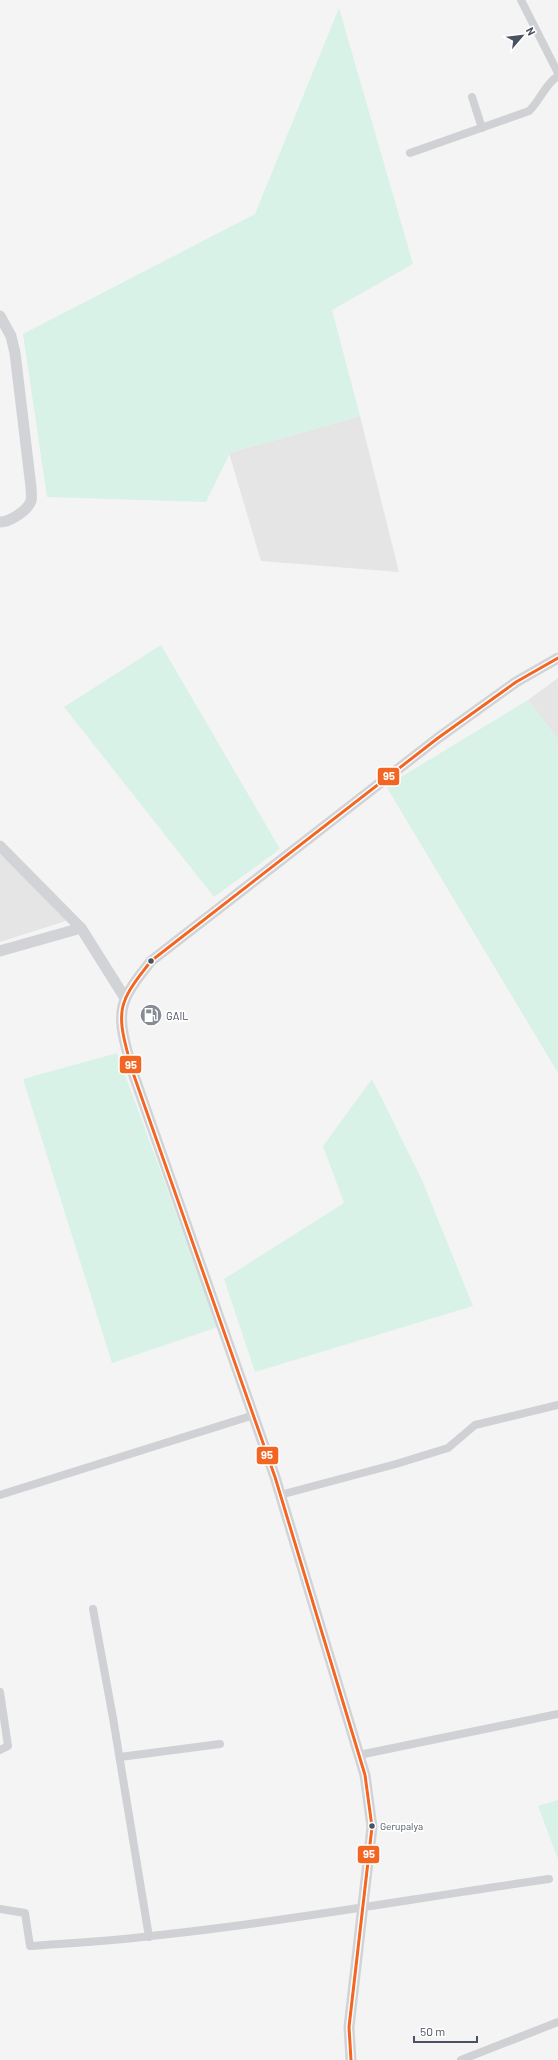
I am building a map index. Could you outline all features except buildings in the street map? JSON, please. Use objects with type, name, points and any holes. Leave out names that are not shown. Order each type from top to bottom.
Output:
[{"type":"main road","points":[[0,316],[11,336],[15,353],[32,488],[31,501],[22,511],[7,522],[0,522]]},
{"type":"main road","points":[[350,2060],[349,2027],[372,1826],[365,1775],[280,1495],[254,1415],[132,1070],[123,1035],[122,1008],[125,998],[150,961],[438,738],[516,682],[558,658]]},
{"type":"main road","points":[[0,846],[81,928],[125,998]]},
{"type":"main road","points":[[0,951],[81,928]]},
{"type":"street","points":[[521,0],[558,73]]},
{"type":"street","points":[[410,153],[529,111],[535,106],[552,80],[558,76]]},
{"type":"street","points":[[472,97],[482,128]]},
{"type":"street","points":[[280,1495],[396,1464],[448,1448],[459,1437],[476,1425],[558,1405]]},
{"type":"street","points":[[0,1495],[254,1415]]},
{"type":"street","points":[[93,1609],[120,1757],[149,1937]]},
{"type":"street","points":[[0,1692],[2,1717],[8,1746],[0,1750]]},
{"type":"street","points":[[359,1755],[558,1714]]},
{"type":"street","points":[[120,1757],[220,1744]]},
{"type":"street","points":[[0,1908],[25,1913],[30,1946],[149,1937],[294,1918],[363,1906],[549,1879]]},
{"type":"street","points":[[461,2060],[558,2022]]},
{"type":"shaded area","points":[[360,416],[399,572],[261,561],[229,453]]},
{"type":"shaded area","points":[[558,678],[558,740],[528,700]]},
{"type":"shaded area","points":[[0,854],[69,920],[0,942]]},
{"type":"green space","points":[[339,8],[413,264],[332,310],[360,416],[230,453],[206,502],[47,497],[23,334],[255,214]]},
{"type":"green space","points":[[161,645],[280,849],[214,897],[64,707]]},
{"type":"green space","points":[[528,700],[558,740],[558,1073],[386,786]]},
{"type":"green space","points":[[117,1053],[218,1327],[112,1363],[23,1079]]},
{"type":"green space","points":[[372,1079],[422,1180],[473,1306],[255,1372],[224,1279],[344,1203],[323,1146]]},
{"type":"green space","points":[[558,1800],[558,1859],[538,1806]]},
{"type":"transit line","name":"95","points":[[351,2060],[349,2027],[372,1827],[365,1775],[275,1477],[132,1070],[123,1035],[123,1008],[130,990],[151,961],[438,738],[516,682],[558,658]]},
{"type":"place","name":"GAIL","points":[[151,1015]]},
{"type":"place","name":"Gerupalya","points":[[372,1826]]}]
